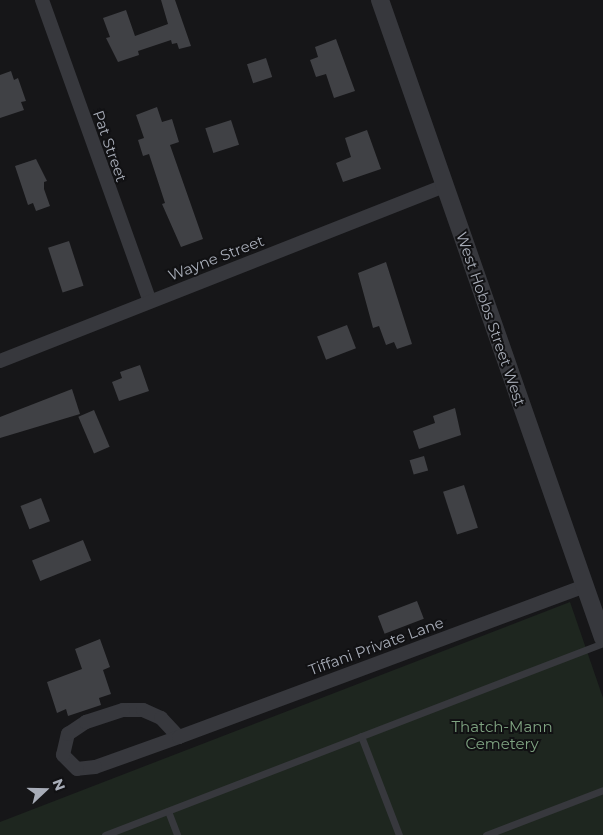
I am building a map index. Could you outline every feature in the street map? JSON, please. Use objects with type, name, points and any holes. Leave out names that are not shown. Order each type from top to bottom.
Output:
[{"type":"street","name":"Pat Street","points":[[42,0],[150,301]]},
{"type":"street","name":"West Hobbs Street West","points":[[380,0],[603,638]]},
{"type":"street","name":"Wayne Street","points":[[0,361],[445,186]]},
{"type":"street","name":"Tiffani Private Lane","points":[[179,737],[161,718],[143,710],[123,710],[86,722],[68,734],[63,755],[77,769],[95,767],[179,737],[584,586]]},
{"type":"lane","points":[[105,835],[603,643]]},
{"type":"lane","points":[[361,736],[399,835]]},
{"type":"lane","points":[[486,835],[603,790]]},
{"type":"lane","points":[[168,811],[177,835]]},
{"type":"green space","name":"Thatch-Mann Cemetery","points":[[570,602],[603,698],[603,835],[0,835],[0,822]]},
{"type":"building","points":[[161,0],[175,0],[191,46],[179,49],[177,43],[172,44],[171,40],[138,51],[139,55],[118,62],[106,38],[110,37],[103,18],[126,10],[135,36],[168,24]]},
{"type":"building","points":[[336,39],[355,91],[334,98],[326,74],[316,77],[310,60],[318,57],[315,47]]},
{"type":"building","points":[[266,58],[272,77],[253,83],[247,64]]},
{"type":"building","points":[[11,71],[14,80],[18,78],[26,101],[21,102],[24,110],[0,118],[0,75]]},
{"type":"building","points":[[157,107],[162,122],[172,119],[179,142],[170,145],[203,239],[181,247],[162,204],[165,203],[149,154],[143,156],[138,140],[144,138],[136,115]]},
{"type":"building","points":[[231,120],[239,145],[213,153],[205,128]]},
{"type":"building","points":[[367,130],[381,169],[343,182],[336,163],[351,157],[345,138]]},
{"type":"building","points":[[36,159],[47,181],[44,182],[44,189],[50,206],[36,211],[33,203],[28,205],[15,166]]},
{"type":"building","points":[[69,241],[84,286],[63,292],[48,248]]},
{"type":"building","points":[[386,262],[412,344],[397,349],[394,342],[386,345],[379,326],[373,328],[358,273]]},
{"type":"building","points":[[347,325],[356,348],[326,360],[317,336]]},
{"type":"building","points":[[140,365],[149,391],[119,401],[112,382],[122,378],[120,372]]},
{"type":"building","points":[[72,389],[80,414],[0,438],[0,417]]},
{"type":"building","points":[[455,408],[461,435],[419,449],[413,431],[435,423],[433,416]]},
{"type":"building","points":[[94,410],[110,447],[94,453],[78,417]]},
{"type":"building","points":[[424,456],[428,470],[414,475],[410,460]]},
{"type":"building","points":[[464,485],[478,528],[457,535],[443,492]]},
{"type":"building","points":[[41,498],[50,521],[29,529],[20,506]]},
{"type":"building","points":[[83,540],[91,560],[40,581],[32,561]]},
{"type":"building","points":[[417,601],[424,619],[385,634],[378,616]]},
{"type":"building","points":[[100,639],[110,667],[103,670],[111,694],[99,698],[101,705],[68,716],[66,709],[57,713],[47,682],[82,669],[75,649]]}]
